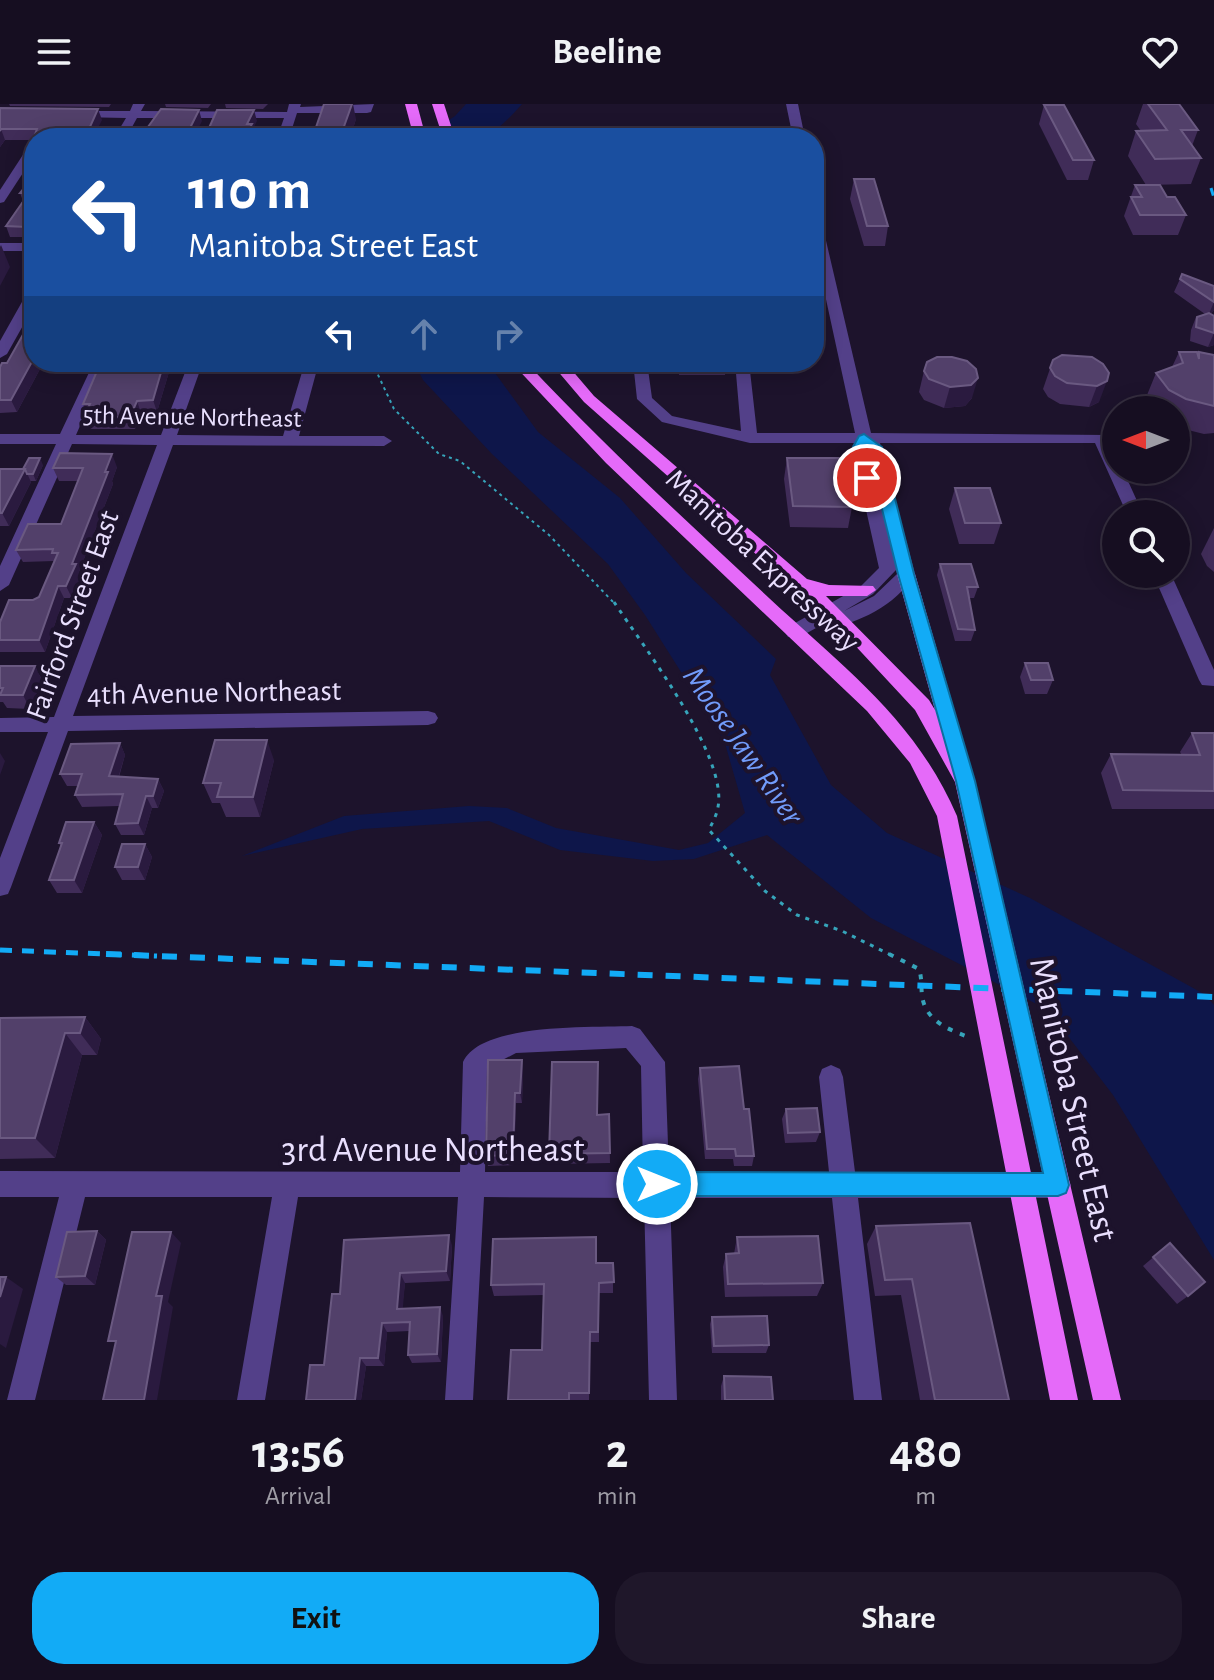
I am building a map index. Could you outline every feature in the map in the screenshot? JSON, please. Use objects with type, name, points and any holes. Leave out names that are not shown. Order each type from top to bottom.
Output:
[{"type":"main road","points":[[411,104],[417,128]]},
{"type":"main road","points":[[439,109],[446,128]]},
{"type":"main road","name":"Manitoba Expressway","points":[[527,372],[569,418],[889,719],[939,792],[947,816]]},
{"type":"main road","name":"Manitoba Expressway","points":[[566,372],[589,399],[693,493],[836,614],[922,705],[965,781],[972,814]]},
{"type":"main road","points":[[906,574],[965,781]]},
{"type":"main road","points":[[801,582],[829,591],[867,590]]},
{"type":"main road","name":"Manitoba Street East","points":[[972,814],[1107,1400]]},
{"type":"main road","name":"Manitoba Street East","points":[[947,816],[1064,1400]]},
{"type":"street","points":[[55,114],[136,109],[214,115],[293,110],[367,110],[368,104]]},
{"type":"street","points":[[792,104],[797,128]]},
{"type":"street","points":[[126,128],[136,109]]},
{"type":"street","points":[[0,199],[24,162]]},
{"type":"street","points":[[0,247],[24,247]]},
{"type":"street","points":[[794,632],[888,595],[900,586],[906,574],[875,447],[869,439],[824,273]]},
{"type":"street","points":[[0,354],[24,311]]},
{"type":"street","points":[[0,585],[96,372]]},
{"type":"street","name":"Fairford Street East","points":[[0,887],[192,372]]},
{"type":"street","points":[[289,442],[309,372]]},
{"type":"street","points":[[641,372],[645,399],[667,419],[750,438],[1101,438],[1129,500]]},
{"type":"street","points":[[743,372],[750,438]]},
{"type":"street","name":"5th Avenue Northeast","points":[[0,439],[384,441]]},
{"type":"street","points":[[836,614],[888,569],[860,447],[869,439]]},
{"type":"street","points":[[1168,588],[1209,680]]},
{"type":"street","name":"4th Avenue Northeast","points":[[0,725],[428,718]]},
{"type":"street","points":[[459,1400],[472,1186],[475,1062],[513,1042],[632,1037],[653,1062],[663,1400]]},
{"type":"street","points":[[831,1077],[868,1400]]},
{"type":"street","name":"3rd Avenue Northeast","points":[[0,1184],[1058,1185]]},
{"type":"street","points":[[21,1400],[75,1184]]},
{"type":"street","points":[[251,1400],[287,1184]]},
{"type":"path","points":[[377,372],[394,409],[439,454],[460,461],[549,535],[612,599],[685,711],[713,764],[718,807],[709,830],[743,869],[765,891],[797,915],[842,931],[919,969],[923,978],[923,1001],[930,1015],[940,1025],[996,1049]]},
{"type":"water","points":[[466,104],[522,104],[498,128],[437,128]]},
{"type":"water","name":"Moose Jaw River","points":[[419,372],[494,372],[538,432],[620,498],[686,573],[776,659],[770,675],[831,785],[887,833],[1030,898],[1204,994],[1214,1005],[1214,1260],[1113,1095],[1048,1010],[871,918],[767,835],[694,859],[653,861],[560,850],[489,821],[362,829],[242,856],[344,816],[469,806],[507,808],[556,828],[679,850],[708,843],[745,813],[724,740],[645,615],[608,564],[492,454]]},
{"type":"building","points":[[324,104],[352,104],[343,128],[316,128]]},
{"type":"building","points":[[1148,104],[1179,104],[1198,130],[1181,130],[1201,158],[1155,159],[1136,131],[1167,130]]},
{"type":"building","points":[[1044,105],[1064,105],[1094,160],[1073,160]]},
{"type":"building","points":[[0,108],[98,109],[89,128],[0,131]]},
{"type":"building","points":[[161,109],[199,110],[192,128],[147,128]]},
{"type":"building","points":[[217,110],[254,110],[247,124],[252,124],[250,128],[209,128]]},
{"type":"building","points":[[854,179],[874,179],[888,226],[867,226]]},
{"type":"building","points":[[1135,185],[1160,185],[1167,197],[1175,197],[1186,215],[1140,215],[1131,197],[1142,197]]},
{"type":"building","points":[[24,200],[24,227],[6,226]]},
{"type":"building","points":[[1182,274],[1214,286],[1214,302],[1180,279]]},
{"type":"building","points":[[1209,313],[1214,316],[1214,333],[1196,327],[1197,317]]},
{"type":"building","points":[[24,333],[26,372],[11,400],[0,400],[0,367],[2,363],[7,363]]},
{"type":"building","points":[[1179,352],[1197,352],[1199,359],[1199,352],[1214,355],[1214,406],[1169,390],[1156,373],[1183,363]]},
{"type":"building","points":[[1062,355],[1092,357],[1103,364],[1109,373],[1107,381],[1097,386],[1067,383],[1055,376],[1050,368],[1053,360]]},
{"type":"building","points":[[937,357],[967,361],[976,369],[978,378],[971,385],[950,387],[929,379],[924,371],[927,362]]},
{"type":"building","points":[[97,372],[161,372],[153,400],[137,401],[130,417],[84,417],[90,404],[83,404]]},
{"type":"building","points":[[60,453],[112,454],[72,564],[76,564],[66,586],[58,586],[39,640],[0,640],[0,622],[9,600],[39,597],[58,553],[52,553],[53,549],[16,550],[28,524],[61,524],[83,468],[53,468]]},
{"type":"building","points":[[29,458],[40,458],[33,474],[27,474],[23,469]]},
{"type":"building","points":[[787,458],[843,458],[852,507],[793,506]]},
{"type":"building","points":[[0,469],[25,469],[2,513],[0,513]]},
{"type":"building","points":[[955,488],[990,488],[1001,523],[965,523]]},
{"type":"building","points":[[940,564],[971,564],[978,587],[967,587],[975,630],[958,629]]},
{"type":"building","points":[[1025,663],[1048,663],[1053,680],[1031,680]]},
{"type":"building","points":[[0,666],[35,666],[23,695],[0,695],[3,688],[0,688]]},
{"type":"building","points":[[1192,733],[1214,733],[1214,791],[1123,790],[1111,754],[1200,755]]},
{"type":"building","points":[[215,740],[267,740],[253,797],[217,797],[221,783],[203,783]]},
{"type":"building","points":[[120,743],[109,776],[158,779],[153,796],[146,796],[138,823],[115,824],[123,794],[75,795],[82,774],[60,774],[71,744]]},
{"type":"building","points":[[66,822],[94,822],[74,880],[49,880],[62,843],[59,843]]},
{"type":"building","points":[[122,844],[145,844],[138,867],[115,867]]},
{"type":"building","points":[[85,1017],[80,1033],[65,1033],[35,1138],[0,1138],[0,1018]]},
{"type":"building","points":[[488,1060],[522,1060],[520,1093],[515,1093],[513,1155],[486,1156]]},
{"type":"building","points":[[552,1062],[598,1062],[597,1115],[609,1114],[610,1153],[549,1154]]},
{"type":"building","points":[[739,1066],[744,1109],[749,1109],[754,1156],[736,1156],[735,1149],[707,1149],[700,1068]]},
{"type":"building","points":[[817,1108],[820,1132],[788,1133],[786,1109]]},
{"type":"building","points":[[970,1223],[1009,1400],[935,1400],[912,1279],[885,1280],[876,1226]]},
{"type":"building","points":[[97,1231],[85,1276],[56,1277],[67,1232]]},
{"type":"building","points":[[132,1232],[171,1232],[156,1296],[162,1296],[144,1400],[103,1400],[116,1341],[108,1341]]},
{"type":"building","points":[[449,1235],[446,1271],[400,1273],[397,1309],[440,1307],[437,1354],[408,1355],[410,1322],[382,1323],[378,1358],[360,1358],[355,1400],[306,1400],[310,1365],[324,1365],[332,1294],[340,1294],[344,1240]]},
{"type":"building","points":[[818,1236],[823,1283],[728,1284],[726,1254],[739,1253],[737,1237]]},
{"type":"building","points":[[596,1237],[596,1263],[613,1263],[614,1282],[599,1283],[598,1332],[590,1332],[589,1393],[569,1393],[569,1400],[508,1400],[511,1350],[542,1350],[544,1284],[491,1285],[493,1239]]},
{"type":"building","points":[[1170,1243],[1205,1282],[1188,1296],[1153,1257]]},
{"type":"building","points":[[0,1277],[6,1277],[0,1297]]},
{"type":"building","points":[[767,1316],[769,1345],[714,1346],[712,1317]]},
{"type":"building","points":[[724,1376],[771,1377],[773,1400],[725,1400]]},
{"type":"railway","points":[[1211,188],[1214,198]]},
{"type":"railway","points":[[0,950],[157,956]]},
{"type":"railway","points":[[106,954],[1214,997]]},
{"type":"route","points":[[657,1184],[1058,1185],[965,781],[906,574],[875,447],[864,439],[860,447],[867,478]]}]
